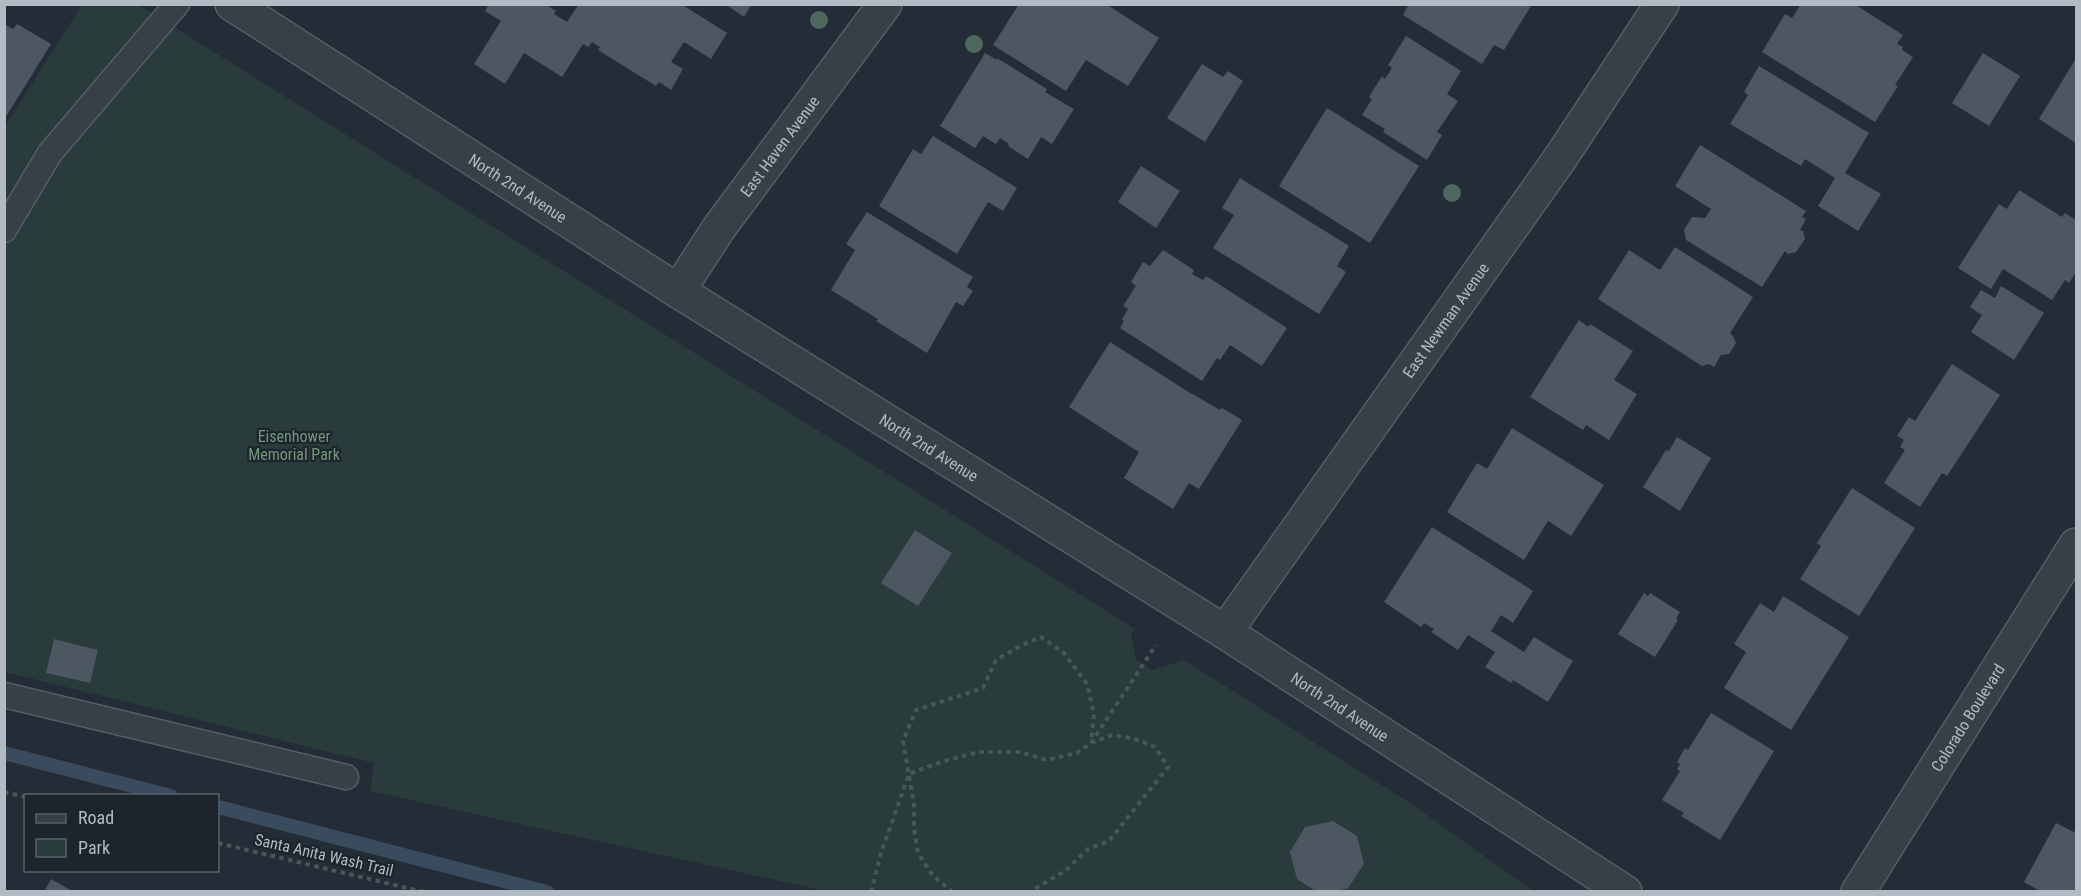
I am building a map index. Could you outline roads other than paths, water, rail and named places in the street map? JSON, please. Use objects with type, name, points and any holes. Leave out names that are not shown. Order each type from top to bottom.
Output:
[{"type":"street","name":"North 2nd Avenue","points":[[232,4],[678,291],[1225,633],[1625,891]]},
{"type":"street","name":"East Haven Avenue","points":[[678,291],[719,228],[885,4]]},
{"type":"street","name":"East Newman Avenue","points":[[1225,633],[1561,157],[1662,4]]},
{"type":"street","name":"Colorado Boulevard","points":[[1858,891],[2076,545]]},
{"type":"lane","points":[[4,230],[50,153],[177,4]]},
{"type":"lane","points":[[4,695],[346,777]]},
{"type":"waterway","points":[[4,753],[163,794]]},
{"type":"waterway","points":[[219,807],[547,892]]},
{"type":"park label","name":"Eisenhower Memorial Park","points":[[294,445]]}]
